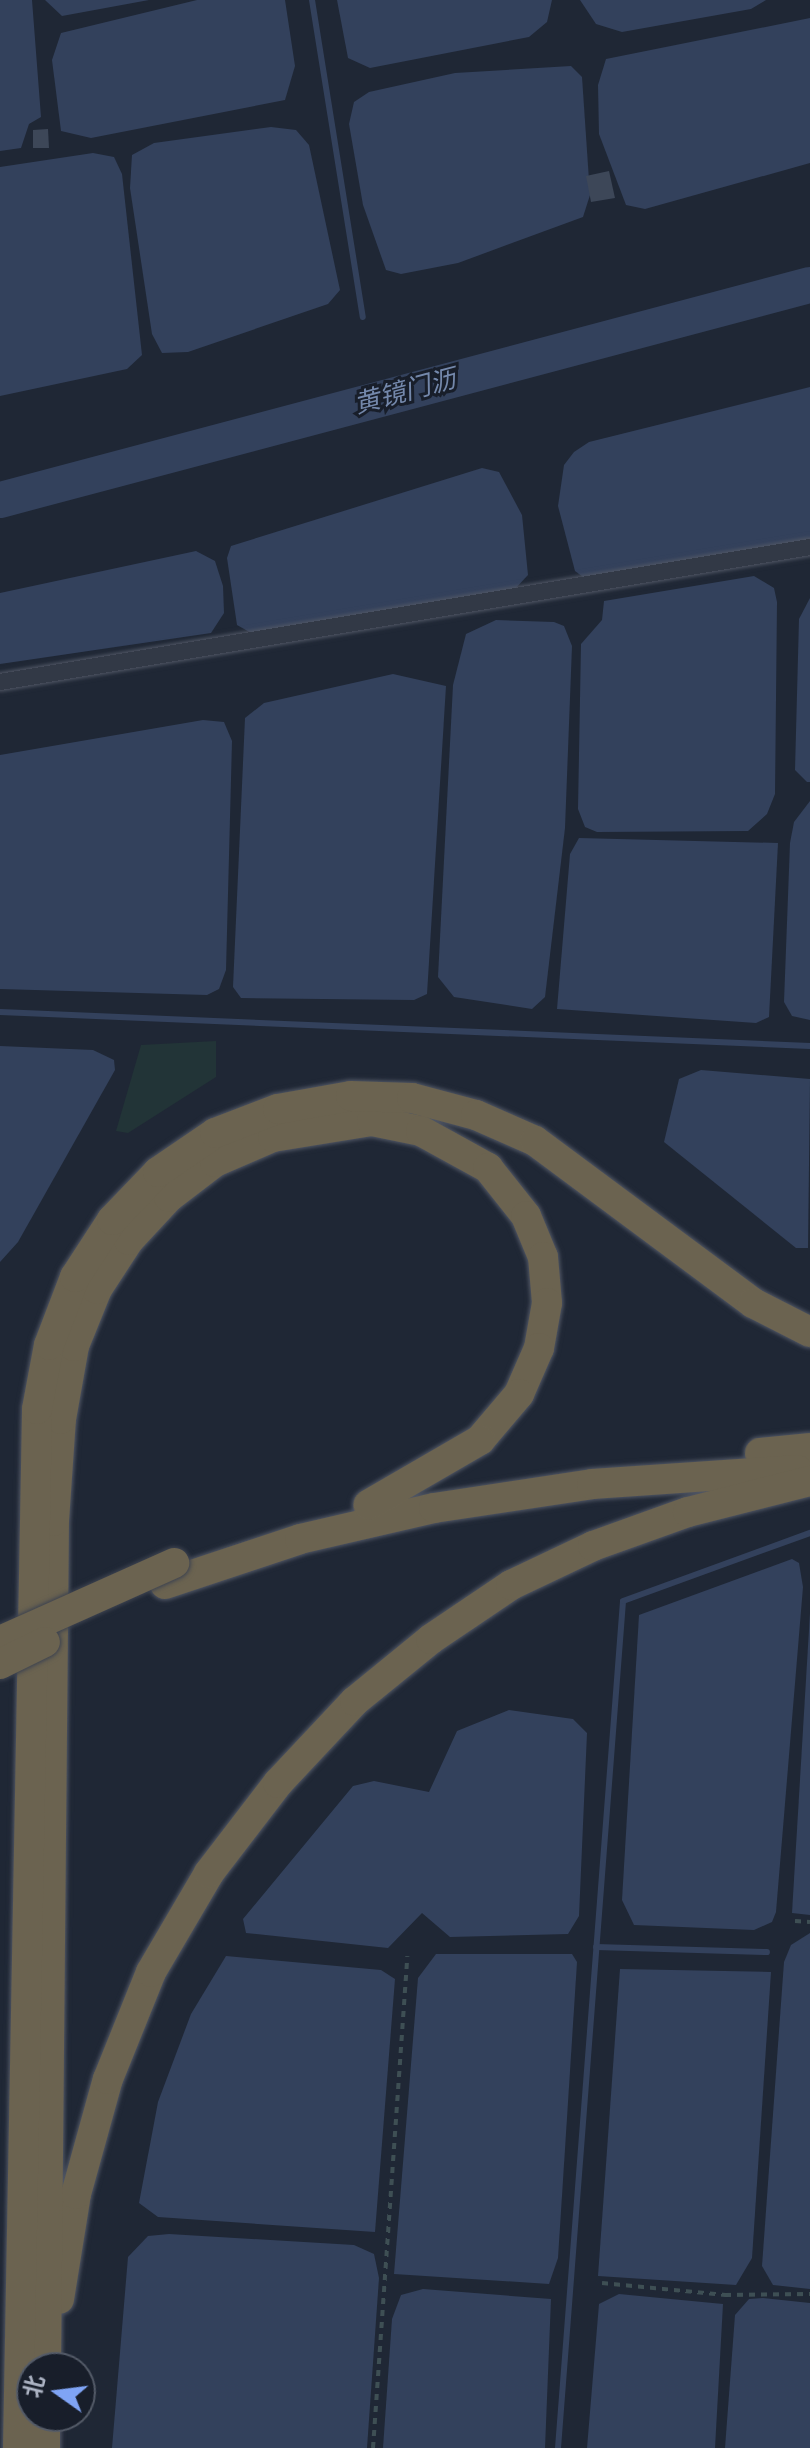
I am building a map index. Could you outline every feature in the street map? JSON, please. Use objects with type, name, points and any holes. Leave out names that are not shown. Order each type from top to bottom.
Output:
[{"type":"highway","points":[[18,2440],[37,1409],[49,1345],[75,1277],[112,1220],[158,1172],[215,1133],[278,1109],[351,1096],[412,1098],[476,1115],[535,1141],[753,1303],[810,1332]]},
{"type":"highway","points":[[46,2352],[54,1521],[61,1419],[74,1346],[97,1289],[129,1240],[169,1197],[215,1162],[273,1137],[372,1121],[421,1131],[488,1168],[526,1216],[543,1257],[547,1303],[539,1348],[519,1394],[480,1440],[368,1505]]},
{"type":"highway","points":[[0,1641],[174,1563],[368,1505],[810,1448]]},
{"type":"highway","points":[[0,1664],[165,1584],[300,1539],[590,1477],[810,1469]]},
{"type":"highway","points":[[49,2352],[76,2194],[108,2079],[151,1972],[209,1873],[278,1783],[355,1701],[431,1639],[511,1585],[593,1546],[688,1512],[810,1481]]},
{"type":"highway","points":[[0,2319],[18,2440]]},
{"type":"street","points":[[0,682],[810,547]]},
{"type":"path","points":[[795,1921],[810,1922]]},
{"type":"path","points":[[373,2448],[407,1956]]},
{"type":"path","points":[[602,2283],[725,2295],[810,2294]]},
{"type":"shaded area","points":[[216,1041],[216,1077],[128,1133],[116,1131],[141,1045]]},
{"type":"water","points":[[0,0],[32,0],[41,117],[29,124],[21,148],[0,151]]},
{"type":"water","points":[[45,0],[149,0],[62,16]]},
{"type":"water","points":[[197,0],[285,0],[295,66],[285,100],[91,138],[61,131],[52,60],[61,33]]},
{"type":"water","points":[[337,0],[552,0],[547,22],[529,37],[370,68],[348,58]]},
{"type":"water","points":[[580,0],[766,0],[751,9],[622,32],[596,24]]},
{"type":"water","points":[[810,18],[810,163],[645,209],[626,205],[599,134],[598,85],[606,59]]},
{"type":"water","points":[[571,66],[582,77],[590,195],[583,217],[458,263],[401,274],[386,270],[363,205],[349,124],[354,102],[369,92],[455,73]]},
{"type":"water","points":[[271,127],[296,130],[309,145],[340,290],[328,304],[188,352],[162,353],[152,334],[130,188],[132,155],[154,143]]},
{"type":"water","points":[[93,153],[114,157],[122,174],[142,355],[127,369],[0,396],[0,167]]},
{"type":"water","points":[[810,387],[810,543],[583,577],[575,571],[558,506],[564,465],[574,452],[589,442]]},
{"type":"water","points":[[482,468],[499,472],[522,515],[528,575],[514,590],[253,634],[237,625],[227,558],[231,546]]},
{"type":"water","points":[[196,551],[215,561],[223,586],[224,613],[211,633],[0,664],[0,593]]},
{"type":"water","points":[[754,576],[774,588],[777,602],[775,794],[767,814],[748,831],[597,832],[585,827],[578,809],[581,644],[602,620],[604,601]]},
{"type":"water","points":[[810,598],[810,782],[807,782],[795,770],[799,619]]},
{"type":"water","points":[[496,620],[554,622],[564,626],[572,646],[565,828],[545,997],[532,1009],[454,997],[438,977],[453,685],[466,634]]},
{"type":"water","points":[[393,674],[446,686],[427,994],[414,1000],[241,998],[233,987],[245,718],[264,703]]},
{"type":"water","points":[[203,720],[224,722],[232,741],[226,970],[219,989],[207,995],[0,989],[0,755]]},
{"type":"water","points":[[810,801],[810,1020],[792,1016],[784,1002],[790,843],[794,822]]},
{"type":"water","points":[[579,838],[778,843],[769,1017],[756,1023],[557,1009],[570,854]]},
{"type":"water","points":[[0,1046],[93,1050],[114,1060],[115,1070],[18,1242],[0,1262]]},
{"type":"water","points":[[701,1070],[810,1079],[808,1248],[796,1248],[664,1142],[679,1079]]},
{"type":"water","points":[[792,1559],[799,1563],[803,1587],[776,1912],[772,1922],[754,1930],[634,1925],[622,1900],[639,1615]]},
{"type":"water","points":[[810,1613],[810,1915],[792,1913]]},
{"type":"water","points":[[509,1710],[573,1719],[587,1733],[579,1916],[568,1934],[450,1937],[422,1913],[388,1948],[246,1933],[243,1919],[353,1786],[374,1781],[429,1792],[457,1731]]},
{"type":"water","points":[[810,1933],[810,2289],[773,2285],[762,2266],[784,1962],[791,1945]]},
{"type":"water","points":[[436,1954],[572,1954],[577,1962],[558,2258],[549,2284],[394,2274],[418,1978]]},
{"type":"water","points":[[226,1956],[381,1970],[395,1979],[375,2232],[158,2217],[139,2203],[158,2102],[191,2014]]},
{"type":"water","points":[[620,1969],[771,1972],[752,2258],[736,2285],[598,2276]]},
{"type":"water","points":[[169,2234],[354,2245],[374,2254],[379,2278],[367,2448],[112,2448],[128,2257],[148,2236]]},
{"type":"water","points":[[423,2289],[551,2299],[545,2448],[383,2448],[392,2319],[401,2295]]},
{"type":"water","points":[[619,2294],[723,2304],[715,2448],[587,2448],[599,2304]]},
{"type":"water","points":[[749,2299],[810,2303],[810,2448],[725,2448],[735,2315]]},
{"type":"building","points":[[48,129],[49,148],[33,148],[33,130]]},
{"type":"building","points":[[609,171],[615,198],[591,202],[586,176]]},
{"type":"waterway","points":[[312,0],[363,317]]},
{"type":"waterway","name":"黄镜门沥","points":[[0,500],[810,285]]},
{"type":"waterway","points":[[0,1012],[810,1046]]},
{"type":"waterway","points":[[558,2448],[623,1601],[810,1533]]},
{"type":"waterway","points":[[596,1947],[767,1952]]}]
